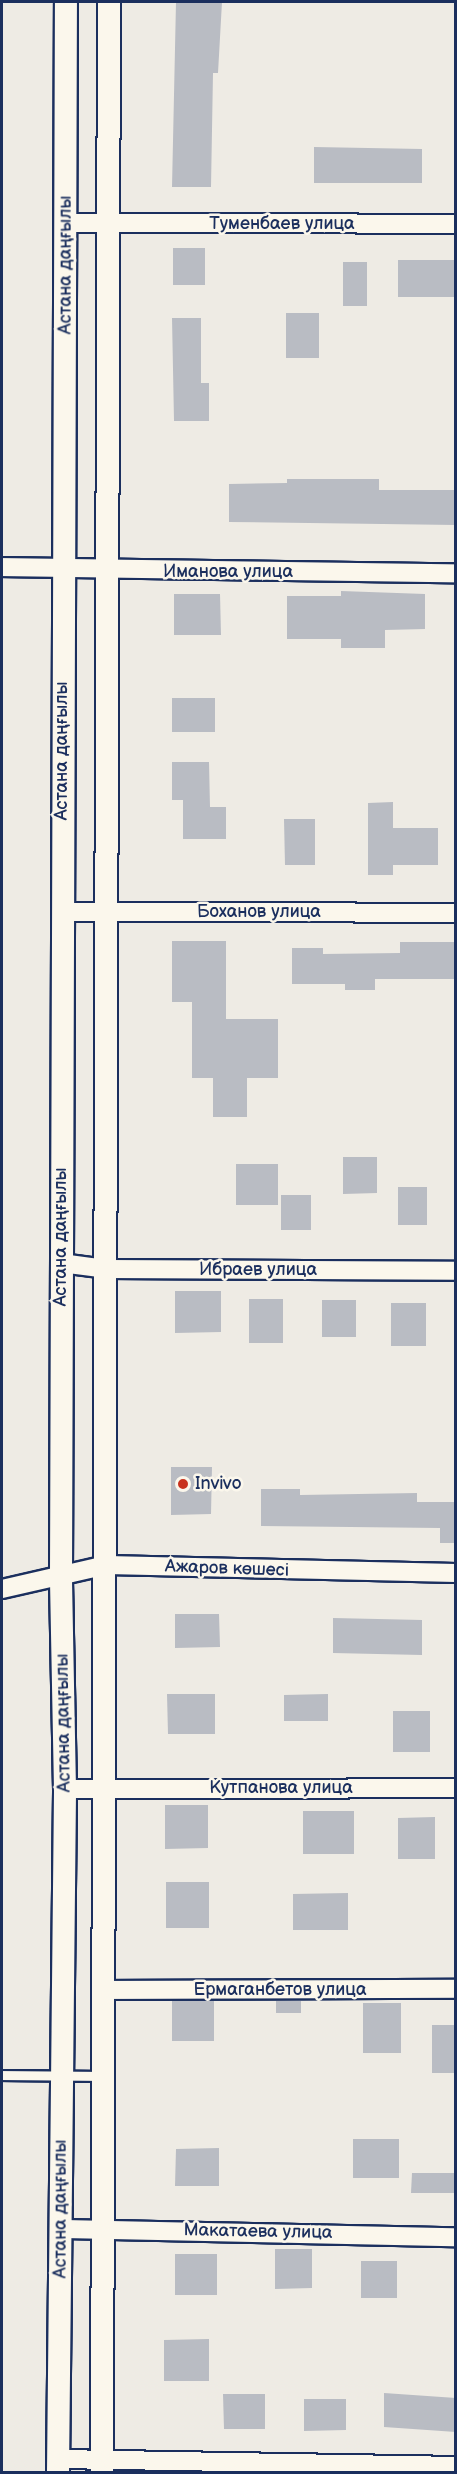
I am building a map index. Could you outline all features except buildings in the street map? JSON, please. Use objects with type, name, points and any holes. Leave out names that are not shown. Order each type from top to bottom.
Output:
[{"type":"street","name":"Астана даңғылы","points":[[58,2466],[65,1789],[61,1576],[61,1263],[66,2]]},
{"type":"street","points":[[102,2468],[107,1565],[106,572],[109,2]]},
{"type":"street","name":"Туменбаев улица","points":[[66,223],[456,224]]},
{"type":"street","name":"Иманова улица","points":[[2,567],[62,568],[106,572],[456,573]]},
{"type":"street","name":"Боханов улица","points":[[62,912],[107,910],[456,913]]},
{"type":"street","name":"Ибраев улица","points":[[61,1263],[106,1269],[456,1271]]},
{"type":"street","name":"Ажаров көшесі","points":[[2,1589],[107,1565],[456,1573]]},
{"type":"street","name":"Кутпанова улица","points":[[65,1789],[105,1787],[456,1788]]},
{"type":"street","name":"Ермаганбетов улица","points":[[105,1990],[456,1989]]},
{"type":"street","name":"Макатаева улица","points":[[62,2229],[456,2236]]},
{"type":"street","points":[[58,2466],[102,2468],[456,2466]]},
{"type":"lane","points":[[2,2075],[104,2076]]},
{"type":"place","name":"Invivo","points":[[183,1484]]}]
